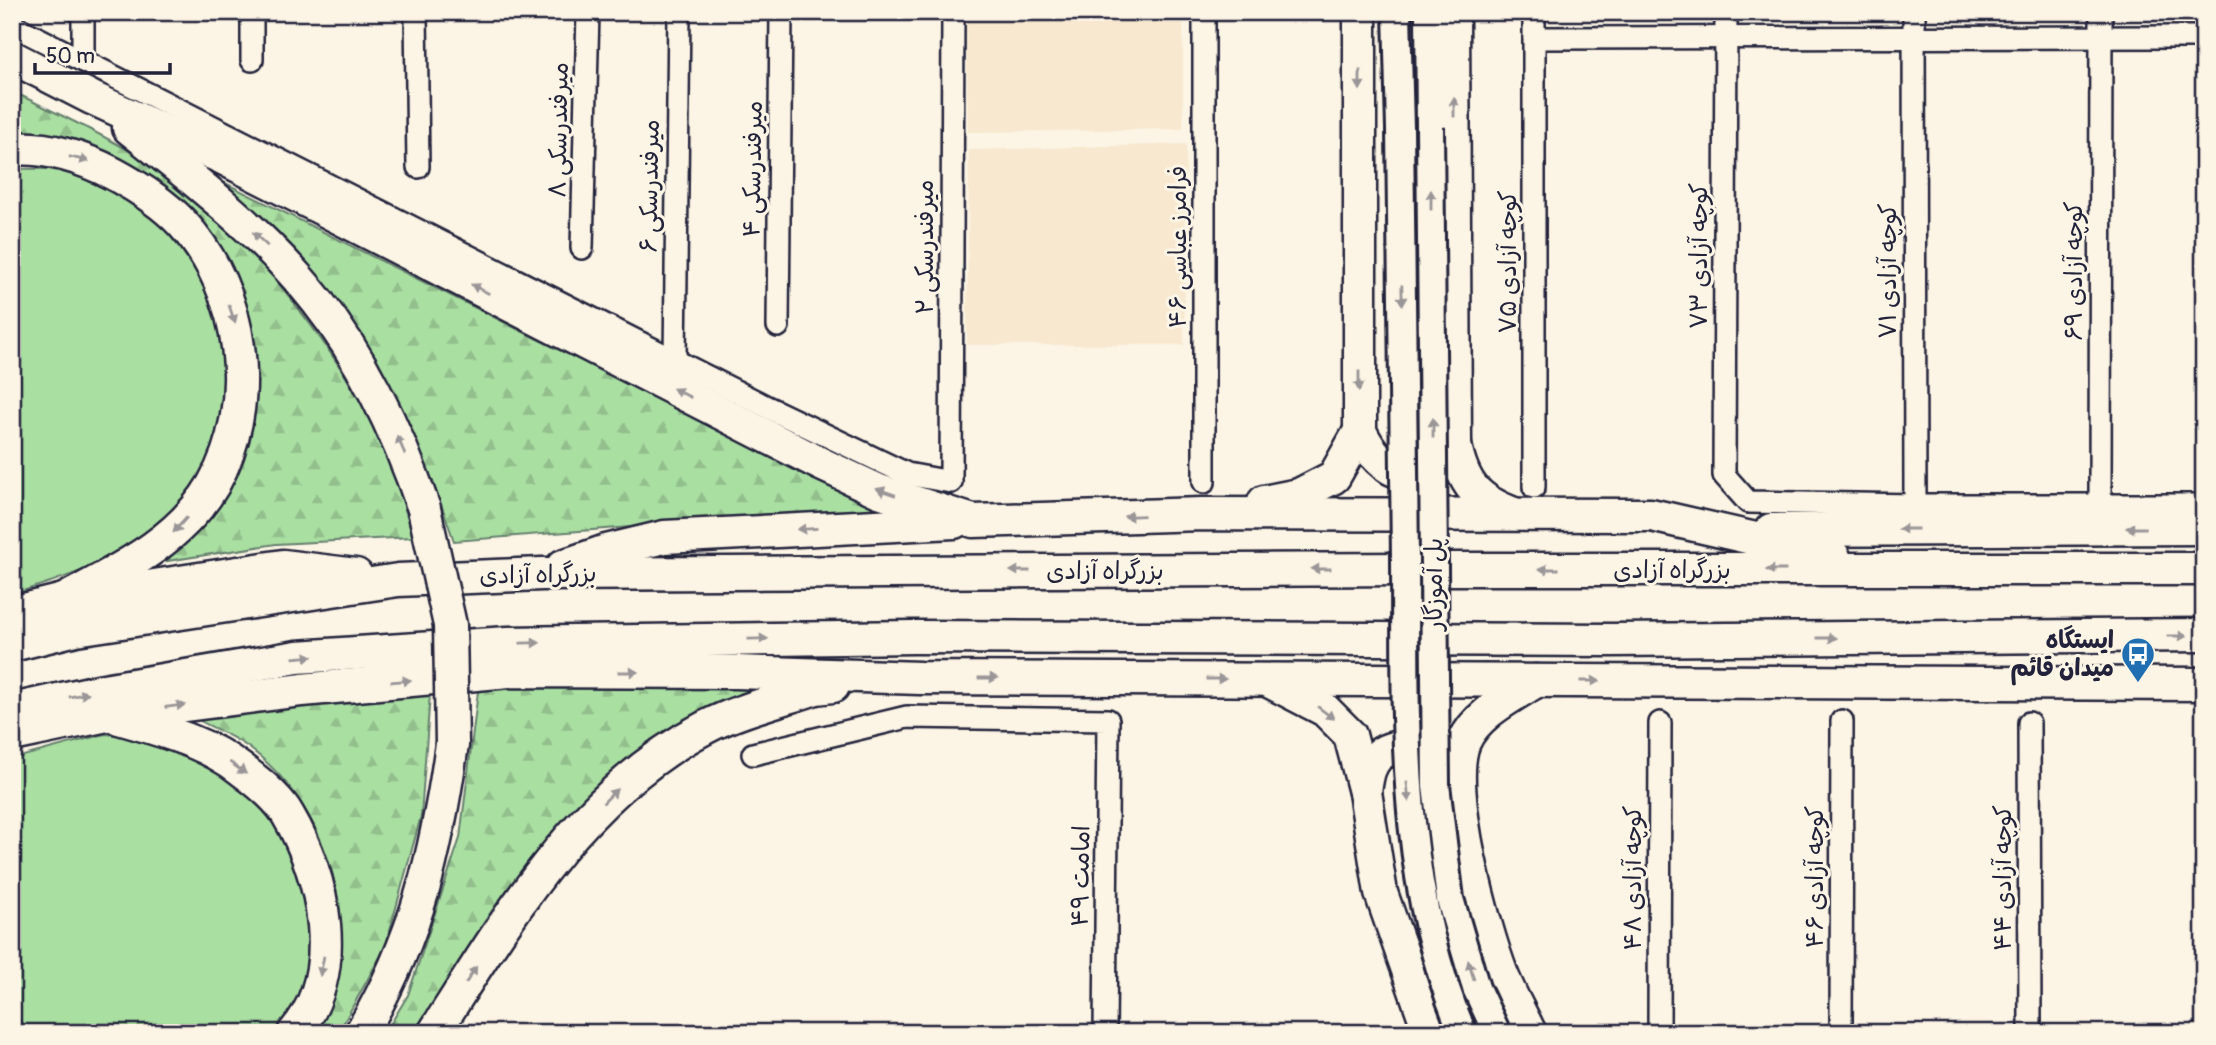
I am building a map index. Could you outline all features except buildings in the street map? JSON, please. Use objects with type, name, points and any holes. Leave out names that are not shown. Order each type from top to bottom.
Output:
[{"type":"highway","points":[[1360,12],[1360,431],[1370,453],[1386,468],[1407,474],[1429,470],[1447,457],[1455,444]]},
{"type":"highway","points":[[1453,12],[1455,444],[1461,474],[1476,491],[1492,506],[1519,516]]},
{"type":"highway","points":[[12,57],[92,98],[223,158],[821,464],[879,491],[973,521]]},
{"type":"highway","points":[[92,98],[209,191],[268,246],[318,302],[357,359],[397,437],[424,509],[450,625],[452,744],[440,829],[416,918],[388,987],[361,1033]]},
{"type":"highway","points":[[12,149],[26,148],[89,161],[139,187],[182,223],[218,273],[236,324],[240,379],[234,434],[213,485],[177,530],[133,562],[64,600]]},
{"type":"highway","points":[[1202,514],[1299,495],[1334,477],[1360,431]]},
{"type":"highway","points":[[542,574],[606,551],[664,537],[973,521],[1202,514],[1651,515],[1894,570]]},
{"type":"highway","points":[[1715,530],[2204,528]]},
{"type":"highway","points":[[12,613],[64,600],[284,566],[398,580]]},
{"type":"highway","name":"بزرگراه آزادی","points":[[12,645],[76,629],[398,580],[542,574],[1390,569],[2204,569]]},
{"type":"highway","points":[[12,710],[98,691],[297,657],[508,643],[914,637],[1611,640],[2204,635]]},
{"type":"highway","points":[[1611,640],[1842,682]]},
{"type":"highway","points":[[2029,683],[2204,664]]},
{"type":"highway","points":[[12,735],[107,715],[302,690],[509,671],[737,672],[920,678],[2203,685]]},
{"type":"highway","points":[[434,1033],[499,931],[562,845],[629,778],[707,727],[816,688],[920,678]]},
{"type":"highway","points":[[1266,680],[1325,710],[1350,735],[1364,792],[1381,893],[1430,1033]]},
{"type":"highway","points":[[1458,786],[1463,744],[1473,726],[1536,681]]},
{"type":"highway","points":[[107,715],[200,744],[241,769],[286,812],[305,849],[320,896],[326,946],[317,988],[302,1024],[294,1033]]},
{"type":"highway","points":[[1364,792],[1369,768],[1381,753],[1422,747],[1444,754],[1456,769],[1474,878],[1499,963],[1530,1033]]},
{"type":"main road","name":"پل آموزگار","points":[[1397,12],[1407,785],[1422,905],[1450,1002],[1463,1033]]},
{"type":"main road","name":"پل آموزگار","points":[[1429,12],[1436,785],[1450,899],[1476,988],[1497,1033]]},
{"type":"street","points":[[83,12],[83,61]]},
{"type":"street","points":[[252,12],[252,60]]},
{"type":"street","points":[[416,12],[418,167]]},
{"type":"street","name":"میرفندرسکی ۸","points":[[582,248],[588,12]]},
{"type":"street","name":"میرفندرسکی ۶","points":[[675,360],[679,12]]},
{"type":"street","name":"میرفندرسکی ۴","points":[[778,326],[781,12]]},
{"type":"street","name":"میرفندرسکی ۲","points":[[675,360],[907,474],[951,482],[953,12]]},
{"type":"street","name":"فرامرز عباسی ۴۶","points":[[1204,12],[1204,482]]},
{"type":"street","name":"کوچه آزادی ۷۵","points":[[1534,12],[1534,487]]},
{"type":"street","name":"کوچه آزادی ۷۳","points":[[1726,12],[1724,475],[1748,502],[1915,505]]},
{"type":"street","name":"کوچه آزادی ۷۱","points":[[1914,12],[1915,505]]},
{"type":"street","name":"کوچه آزادی ۶۹","points":[[2100,505],[2101,12]]},
{"type":"street","points":[[12,25],[675,360]]},
{"type":"street","points":[[1534,38],[2204,37]]},
{"type":"street","points":[[1915,505],[2204,505]]},
{"type":"street","name":"امامت ۴۹","points":[[753,754],[907,717],[1108,720],[1105,1033]]},
{"type":"street","name":"کوچه آزادی ۴۶","points":[[1841,1033],[1842,720]]},
{"type":"street","name":"کوچه آزادی ۴۸","points":[[1659,1033],[1660,723]]},
{"type":"street","name":"کوچه آزادی ۴۴","points":[[2029,723],[2030,1033]]},
{"type":"shaded area","points":[[966,12],[1183,12],[1183,129],[968,132]]},
{"type":"shaded area","points":[[1186,144],[1184,345],[967,345],[969,150]]},
{"type":"green space","points":[[12,91],[107,139],[162,172],[196,198],[263,266],[295,304],[352,386],[391,466],[413,537],[276,544],[167,561],[227,487],[245,453],[250,434],[256,377],[249,322],[231,272],[203,227],[166,189],[121,160],[69,142],[12,136]]},
{"type":"green space","points":[[12,169],[70,172],[120,197],[159,224],[190,259],[214,301],[224,332],[226,360],[222,412],[215,443],[203,473],[176,512],[140,541],[120,553],[78,572],[12,594]]},
{"type":"green space","points":[[223,182],[814,477],[909,516],[694,522],[454,541],[414,438],[362,341],[319,282]]},
{"type":"green space","points":[[792,683],[605,780],[528,862],[415,1033],[385,1033],[408,995],[460,838],[478,691],[508,686]]},
{"type":"green space","points":[[430,694],[421,816],[385,948],[338,1033],[305,1033],[329,997],[338,959],[340,925],[336,891],[327,857],[314,825],[296,796],[274,769],[241,742],[187,714]]},
{"type":"green space","points":[[105,734],[167,739],[224,764],[270,808],[303,866],[313,933],[303,990],[277,1033],[29,1033],[12,1010],[12,759]]},
{"type":"place","name":"ایستگاه میدان قائم","points":[[2138,684]]}]
